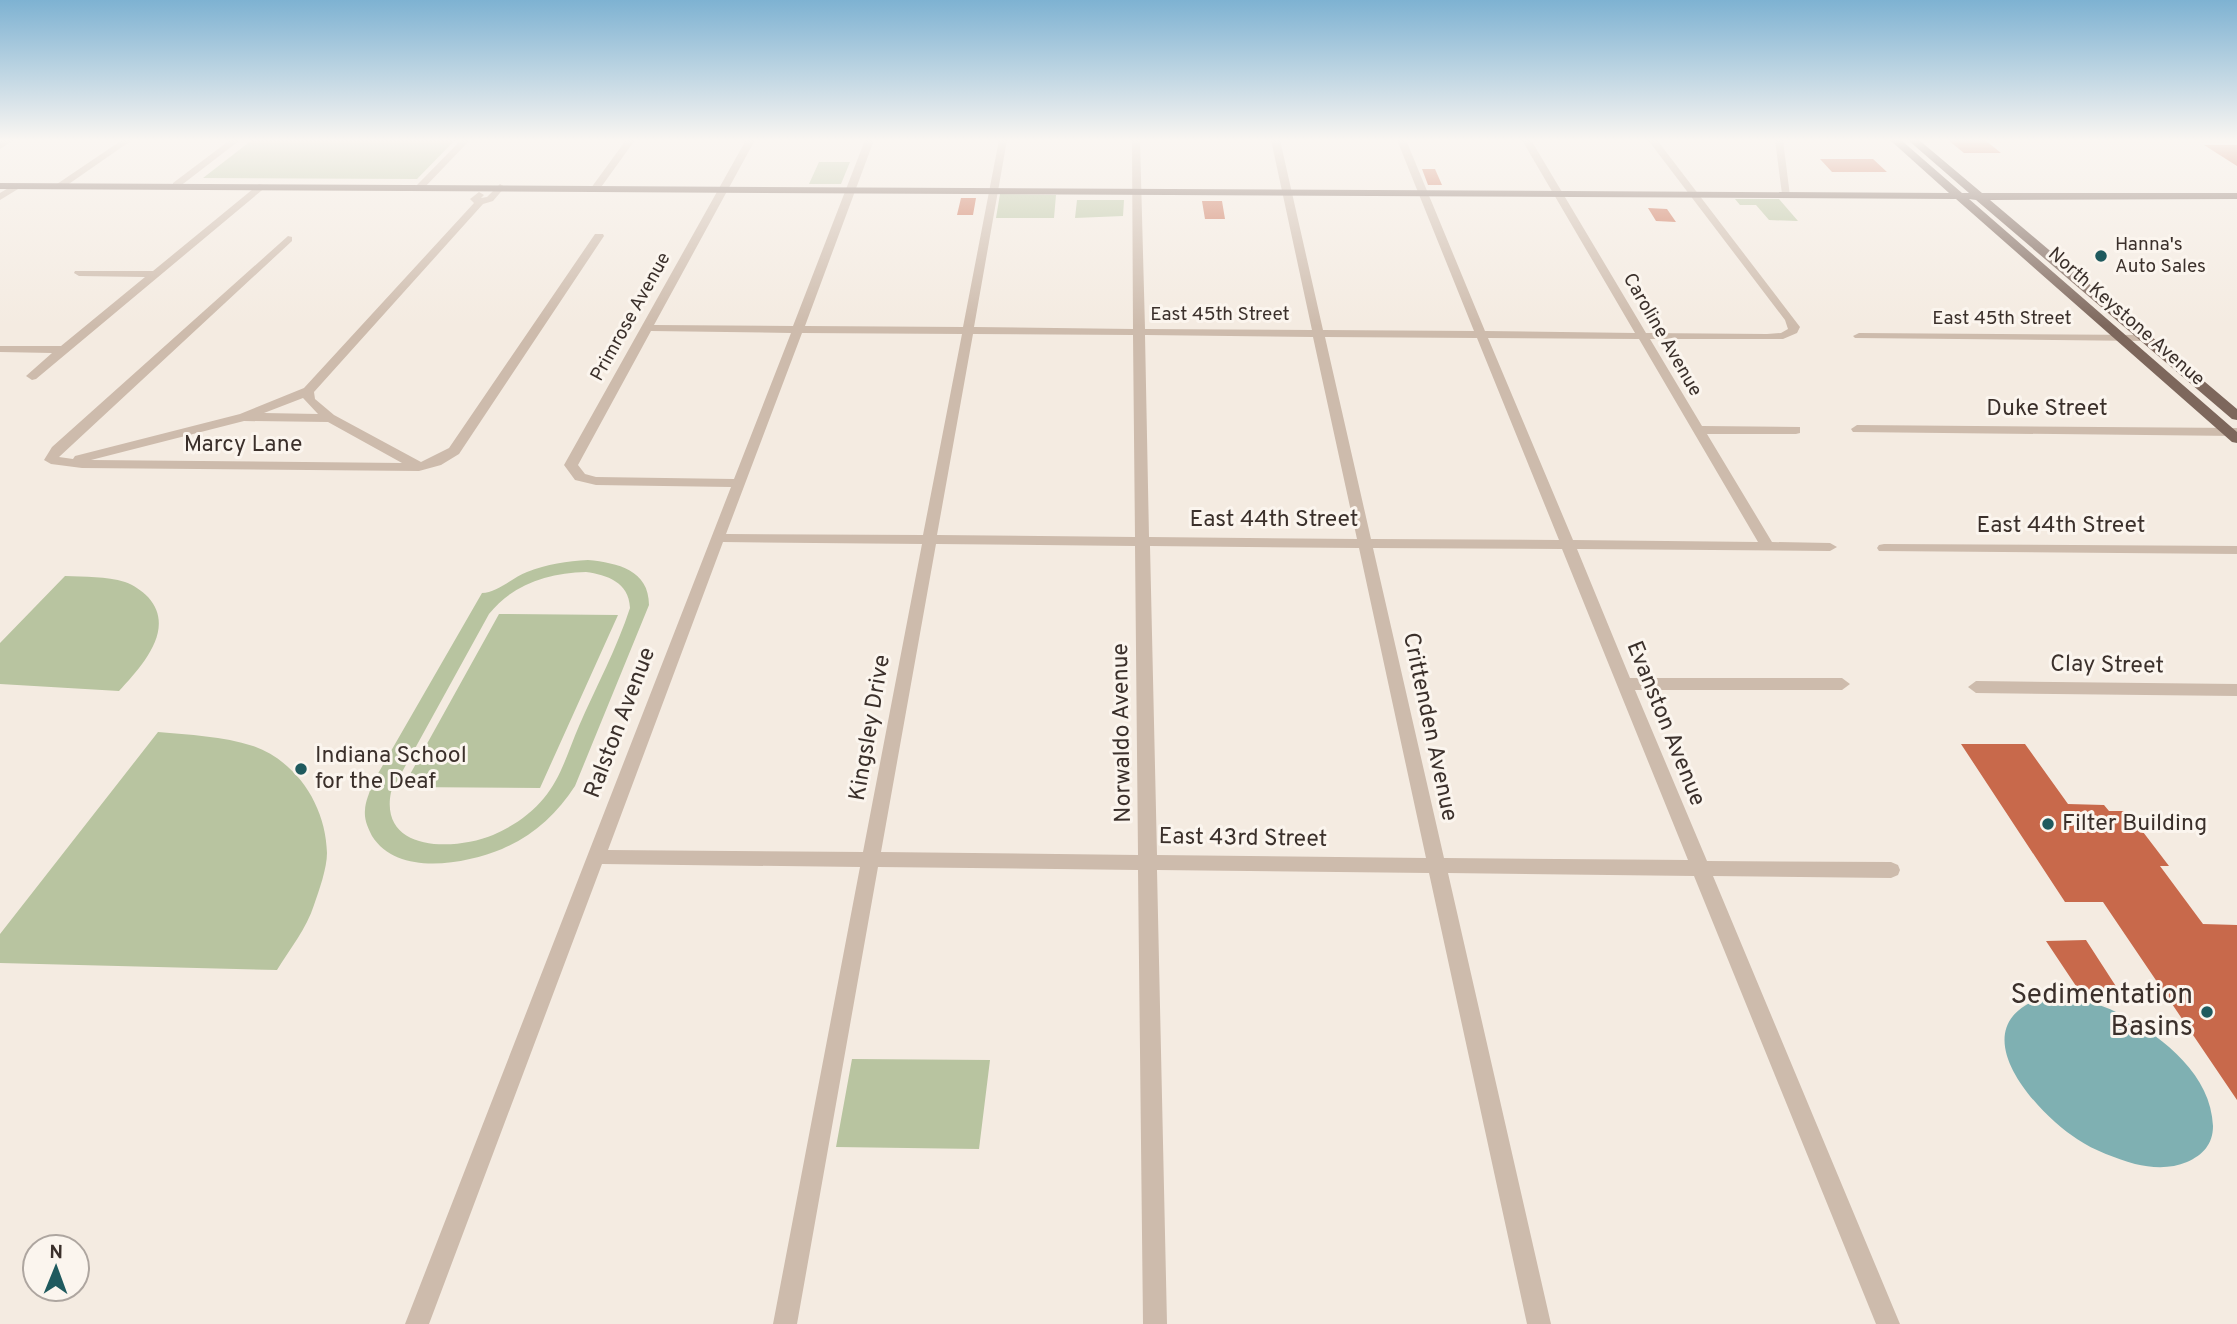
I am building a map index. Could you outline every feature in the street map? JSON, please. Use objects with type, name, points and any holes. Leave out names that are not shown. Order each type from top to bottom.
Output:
[{"type":"main road","name":"North Keystone Avenue","points":[[1965,202],[2234,434]]},
{"type":"main road","name":"North Keystone Avenue","points":[[1985,202],[2237,416]]},
{"type":"street","points":[[32,376],[243,202]]},
{"type":"street","name":"Marcy Lane","points":[[67,462],[244,417],[308,391],[480,202]]},
{"type":"street","name":"Primrose Avenue","points":[[715,202],[572,459],[571,468],[577,475],[596,481],[739,482]]},
{"type":"street","name":"Ralston Avenue","points":[[417,1324],[846,202]]},
{"type":"street","name":"Kingsley Drive","points":[[785,1324],[991,202]]},
{"type":"street","name":"Norwaldo Avenue","points":[[1136,202],[1155,1324]]},
{"type":"street","name":"Crittenden Avenue","points":[[1288,202],[1539,1324]]},
{"type":"street","name":"Evanston Avenue","points":[[1426,202],[1888,1324]]},
{"type":"street","name":"Caroline Avenue","points":[[1563,202],[1768,547]]},
{"type":"street","name":"East 45th Street","points":[[645,328],[1772,337],[1793,331],[1790,319],[1700,202]]},
{"type":"street","name":"Marcy Lane","points":[[67,462],[419,467],[436,462],[454,452],[599,236]]},
{"type":"street","points":[[67,462],[51,460],[57,450],[288,239]]},
{"type":"street","points":[[79,273],[156,274]]},
{"type":"street","name":"East 45th Street","points":[[1859,336],[2144,338]]},
{"type":"street","points":[[0,349],[63,350]]},
{"type":"street","name":"Marcy Lane","points":[[308,391],[309,400],[330,418],[419,467]]},
{"type":"street","name":"Marcy Lane","points":[[244,417],[330,418]]},
{"type":"street","name":"Duke Street","points":[[1857,429],[2234,434]]},
{"type":"street","points":[[1698,430],[1796,430]]},
{"type":"street","name":"East 44th Street","points":[[718,538],[1830,547]]},
{"type":"street","name":"East 44th Street","points":[[1884,548],[2237,550]]},
{"type":"street","points":[[1624,684],[1842,684]]},
{"type":"street","name":"Clay Street","points":[[1976,687],[2237,690]]},
{"type":"street","name":"East 43rd Street","points":[[596,857],[1891,870]]},
{"type":"green space","points":[[999,202],[1055,202],[1054,218],[996,218]]},
{"type":"green space","points":[[1077,202],[1124,202],[1123,216],[1075,218]]},
{"type":"green space","points":[[1737,202],[1781,202],[1798,221],[1769,220],[1756,205],[1740,205]]},
{"type":"green space","points":[[588,560],[610,563],[630,570],[644,584],[649,605],[575,786],[552,815],[534,831],[513,844],[487,854],[433,864],[398,857],[384,849],[372,836],[365,817],[372,784],[482,593],[535,569],[557,563]],"holes":[[[594,573],[621,586],[629,599],[630,608],[550,790],[521,820],[493,835],[477,840],[440,844],[423,842],[408,836],[396,826],[390,812],[391,792],[489,614],[509,595],[532,582],[558,575]]]},
{"type":"green space","points":[[65,576],[125,582],[146,595],[156,609],[159,622],[153,647],[119,691],[0,684],[0,643]]},
{"type":"green space","points":[[499,614],[618,615],[540,788],[403,787]]},
{"type":"green space","points":[[158,732],[218,738],[253,746],[269,753],[296,775],[315,803],[325,836],[327,853],[324,872],[307,922],[277,970],[0,963],[0,934]]},
{"type":"green space","points":[[852,1059],[990,1060],[979,1149],[836,1147]]},
{"type":"water","points":[[2052,998],[2086,1002],[2110,1009],[2151,1033],[2181,1058],[2203,1089],[2210,1107],[2213,1132],[2209,1143],[2198,1156],[2168,1167],[2135,1164],[2105,1154],[2084,1143],[2046,1114],[2017,1077],[2007,1057],[2005,1038],[2010,1020],[2026,1005]]},
{"type":"building","points":[[960,202],[975,202],[973,215],[957,215]]},
{"type":"building","points":[[1202,202],[1222,202],[1225,219],[1205,219]]},
{"type":"building","points":[[1648,208],[1667,209],[1676,222],[1656,221]]},
{"type":"building","points":[[1961,744],[2025,744],[2068,804],[2104,805],[2109,811],[2127,811],[2169,866],[2160,866],[2203,924],[2237,925],[2237,1100],[2103,902],[2065,902]]},
{"type":"building","points":[[2086,940],[2119,991],[2080,992],[2046,941]]},
{"type":"place","name":"Hanna's Auto Sales","points":[[2101,256]]},
{"type":"place","name":"Indiana School for the Deaf","points":[[301,769]]},
{"type":"place","name":"Filter Building","points":[[2048,824]]},
{"type":"place","name":"Sedimentation Basins","points":[[2207,1012]]}]
